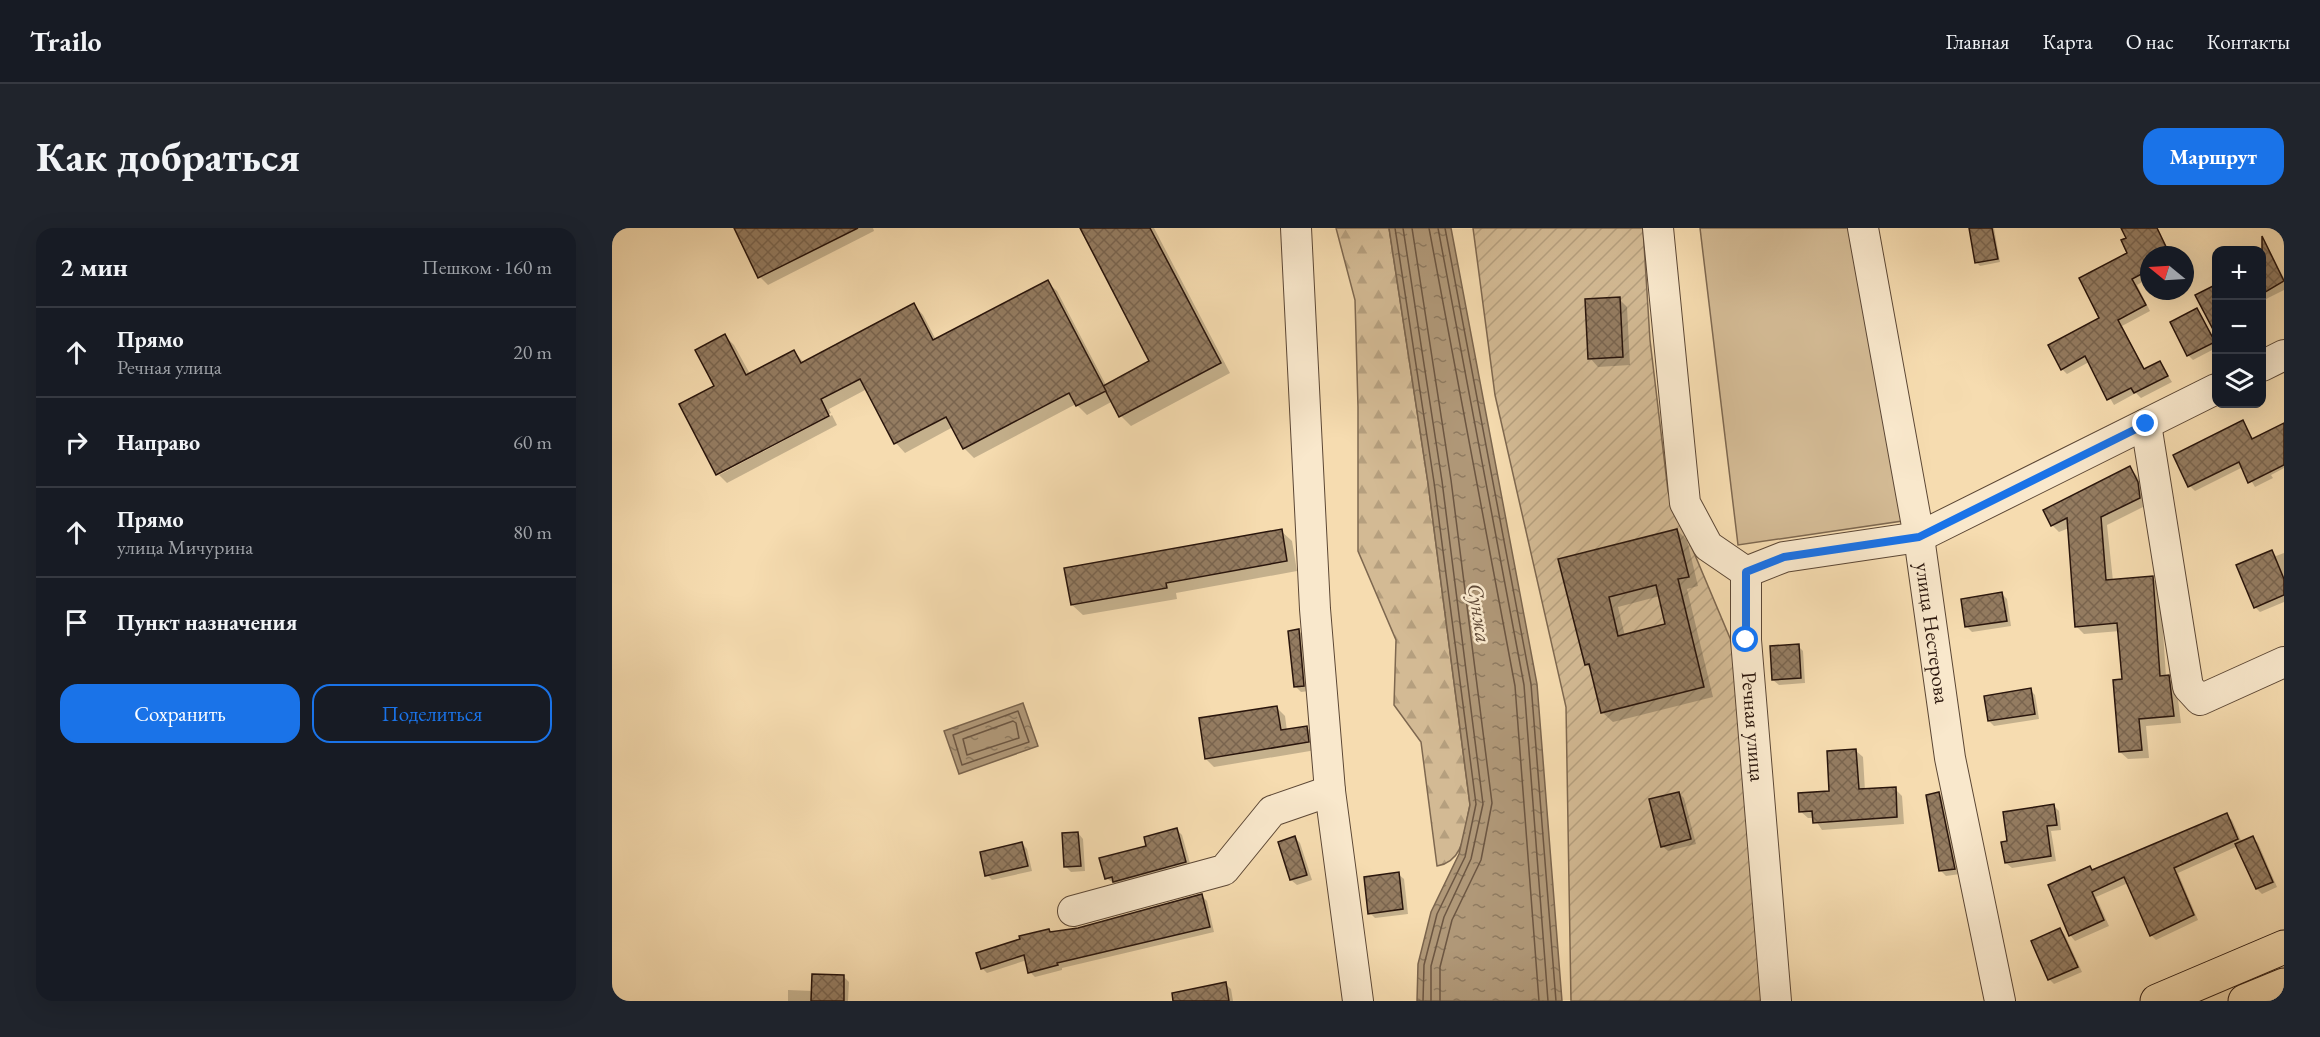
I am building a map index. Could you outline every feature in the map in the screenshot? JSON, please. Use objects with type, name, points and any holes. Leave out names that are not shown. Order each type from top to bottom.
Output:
[{"type":"main road","points":[[2157,1001],[2284,947]]},
{"type":"main road","points":[[2245,1001],[2284,985]]},
{"type":"street","points":[[1296,228],[1315,609],[1330,791],[1358,1001]]},
{"type":"street","points":[[1658,228],[1685,502],[1708,546],[1746,572],[1784,557],[1919,537],[2212,391]]},
{"type":"street","name":"улица Нестерова","points":[[1863,228],[1919,537],[1950,758],[2001,1001]]},
{"type":"street","points":[[2266,364],[2284,355]]},
{"type":"street","points":[[2146,424],[2188,687],[2200,700],[2284,662]]},
{"type":"street","name":"Речная улица","points":[[1746,572],[1746,640],[1776,1001]]},
{"type":"street","points":[[1072,911],[1224,870],[1272,811],[1330,791]]},
{"type":"green space","points":[[1336,228],[1389,228],[1428,483],[1470,805],[1465,834],[1459,851],[1454,858],[1437,866],[1421,742],[1394,705],[1396,640],[1358,551],[1355,300]]},
{"type":"green space","points":[[1473,228],[1643,228],[1650,340],[1668,491],[1735,650],[1777,1001],[1571,1001],[1566,707],[1495,395]]},
{"type":"green space","points":[[1700,228],[1859,228],[1909,520],[1738,545]]},
{"type":"water","name":"Сунжа","points":[[1389,228],[1451,228],[1537,684],[1562,1001],[1417,1001],[1418,964],[1431,912],[1459,854],[1470,805],[1428,483]]},
{"type":"water","points":[[1023,703],[1038,746],[959,774],[944,731]]},
{"type":"building","points":[[734,228],[858,228],[758,278]]},
{"type":"building","points":[[1080,228],[1150,228],[1221,363],[1119,417],[1103,386],[1149,361]]},
{"type":"building","points":[[1969,228],[1992,228],[1998,259],[1975,263]]},
{"type":"building","points":[[2121,228],[2157,228],[2166,246],[2140,246],[2140,275],[2132,279],[2140,294],[2140,300],[2143,300],[2146,305],[2118,320],[2144,369],[2160,361],[2168,376],[2134,393],[2131,388],[2107,400],[2085,356],[2061,370],[2048,345],[2099,318],[2079,278],[2127,253],[2121,240],[2126,238]]},
{"type":"building","points":[[2262,236],[2284,281],[2266,292],[2266,246],[2262,246]]},
{"type":"building","points":[[1048,280],[1106,391],[1076,406],[1069,393],[963,449],[946,417],[894,444],[860,379],[821,399],[829,416],[716,475],[679,404],[714,386],[695,350],[725,334],[746,375],[794,350],[801,363],[914,303],[933,340]]},
{"type":"building","points":[[2212,286],[2212,327],[2195,295]]},
{"type":"building","points":[[1620,297],[1623,357],[1588,359],[1585,299]]},
{"type":"building","points":[[2197,308],[2212,336],[2212,344],[2187,356],[2170,322]]},
{"type":"building","points":[[2243,420],[2252,439],[2284,423],[2284,465],[2248,483],[2239,462],[2188,487],[2173,455]]},
{"type":"building","points":[[2130,466],[2138,482],[2140,498],[2101,517],[2106,580],[2153,576],[2160,676],[2169,675],[2174,716],[2139,719],[2142,750],[2119,752],[2113,680],[2122,679],[2117,623],[2075,627],[2067,518],[2051,526],[2043,510]]},
{"type":"building","points":[[1282,529],[1287,561],[1166,583],[1167,588],[1071,605],[1064,568]]},
{"type":"building","points":[[1677,529],[1689,577],[1678,579],[1704,687],[1601,713],[1589,664],[1585,665],[1558,559]],"holes":[[[1656,585],[1665,624],[1618,636],[1609,597]]]},
{"type":"building","points":[[2272,550],[2284,579],[2284,595],[2254,608],[2236,565]]},
{"type":"building","points":[[2002,592],[2007,621],[1965,627],[1961,599]]},
{"type":"building","points":[[1299,629],[1304,686],[1294,687],[1288,631]]},
{"type":"building","points":[[1799,644],[1801,678],[1772,680],[1770,646]]},
{"type":"building","points":[[2031,688],[2035,714],[1988,721],[1984,696]]},
{"type":"building","points":[[1277,706],[1281,730],[1307,726],[1309,742],[1205,759],[1199,718]]},
{"type":"building","points":[[1856,749],[1859,789],[1896,787],[1897,817],[1813,823],[1812,811],[1799,812],[1798,793],[1829,791],[1827,751]]},
{"type":"building","points":[[1679,792],[1691,839],[1661,847],[1649,799]]},
{"type":"building","points":[[1939,792],[1955,869],[1939,871],[1926,795]]},
{"type":"building","points":[[2054,804],[2057,825],[2047,826],[2051,856],[2005,863],[2001,842],[2007,841],[2003,812]]},
{"type":"building","points":[[2227,813],[2238,839],[2174,868],[2194,915],[2150,936],[2124,877],[2092,892],[2104,920],[2069,936],[2048,885],[2090,866],[2092,870]]},
{"type":"building","points":[[1177,828],[1186,862],[1113,882],[1112,877],[1105,879],[1099,858],[1146,846],[1144,837]]},
{"type":"building","points":[[1078,832],[1081,866],[1064,867],[1062,833]]},
{"type":"building","points":[[1295,836],[1307,875],[1290,880],[1278,842]]},
{"type":"building","points":[[2253,836],[2273,882],[2256,889],[2235,844]]},
{"type":"building","points":[[1022,842],[1028,866],[985,876],[980,852]]},
{"type":"building","points":[[1399,872],[1403,909],[1368,914],[1364,877]]},
{"type":"building","points":[[1202,894],[1210,927],[1057,963],[1058,965],[1028,973],[1024,955],[981,969],[976,953],[1020,939],[1019,936],[1049,929],[1050,932],[1078,928]]},
{"type":"building","points":[[2060,928],[2078,967],[2048,980],[2031,941]]},
{"type":"building","points":[[812,974],[844,975],[844,1001],[811,1001]]},
{"type":"building","points":[[1226,982],[1229,1001],[1173,1001],[1172,993]]},
{"type":"route","points":[[1746,640],[1746,572],[1784,557],[1919,537],[2146,424]]}]
